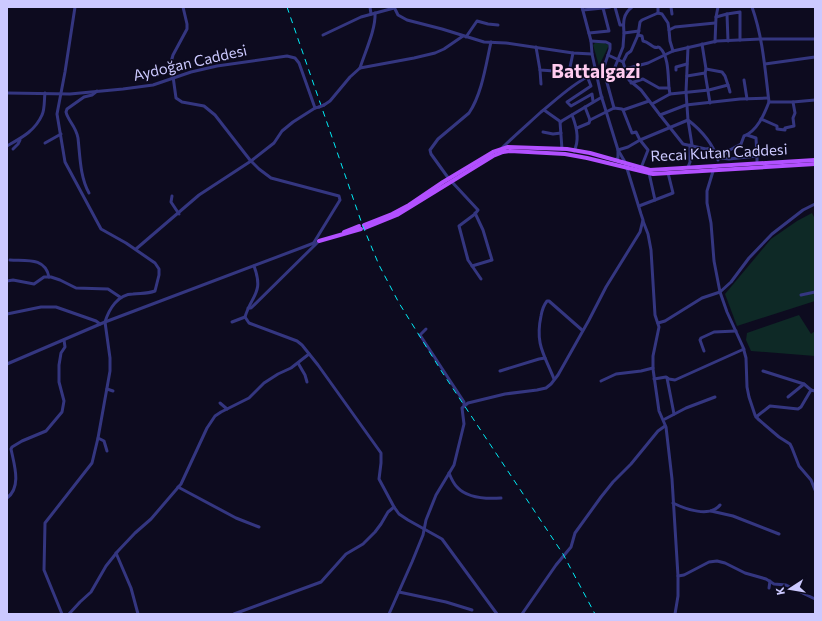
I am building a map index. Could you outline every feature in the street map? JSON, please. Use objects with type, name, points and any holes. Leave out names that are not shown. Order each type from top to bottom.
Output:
[{"type":"main road","name":"Recai Kutan Caddesi","points":[[502,150],[508,147],[574,150],[625,162],[650,170],[688,168],[717,162],[815,164]]},
{"type":"main road","points":[[319,241],[397,215],[450,180],[502,150]]},
{"type":"main road","name":"Recai Kutan Caddesi","points":[[502,150],[565,154],[649,173],[668,173],[717,162],[757,163],[815,160]]},
{"type":"street","points":[[62,614],[44,570],[44,523],[92,463],[110,371],[110,358],[105,322],[113,305],[122,295],[148,294],[155,291],[158,269],[155,263],[136,249],[101,229],[65,162],[57,114],[75,7]]},
{"type":"street","points":[[183,7],[187,29],[173,55],[171,62],[176,98],[182,102],[204,106],[214,115],[251,161],[271,178],[339,196],[340,200],[313,244]]},
{"type":"street","points":[[370,7],[371,14]]},
{"type":"street","points":[[323,34],[342,25],[394,7],[398,15],[408,20],[484,42],[506,42],[572,53],[592,54]]},
{"type":"street","points":[[610,7],[582,8],[591,41],[592,54],[606,112],[618,150],[625,162],[652,250],[655,315],[658,323],[653,356],[653,368],[658,411],[665,426],[672,479],[678,576],[678,596],[675,614]]},
{"type":"street","points":[[615,7],[620,25],[623,25]]},
{"type":"street","points":[[613,72],[623,46],[623,20],[625,15],[632,7]]},
{"type":"street","points":[[658,7],[658,13]]},
{"type":"street","points":[[671,7],[672,14]]},
{"type":"street","points":[[715,42],[715,23],[718,7]]},
{"type":"street","points":[[752,7],[761,39],[768,100],[761,119],[754,131],[744,136],[741,144],[728,152],[717,162],[707,191],[707,203],[711,223],[714,260],[720,292],[727,312],[744,349],[746,358],[747,387],[756,417],[765,426],[790,444],[799,466],[811,480],[815,490]]},
{"type":"street","points":[[589,33],[609,31],[603,8]]},
{"type":"street","points":[[716,16],[740,12],[740,40]]},
{"type":"street","points":[[136,249],[200,195],[251,161],[274,143],[282,131],[292,122],[330,101],[350,77],[360,68],[375,18],[375,13]]},
{"type":"street","points":[[658,13],[662,14],[666,19],[673,51]]},
{"type":"street","points":[[658,13],[640,22],[638,33],[631,51],[627,54],[623,62],[625,69],[631,83],[641,90],[681,142],[706,149],[712,148]]},
{"type":"street","points":[[727,14],[728,41]]},
{"type":"street","points":[[360,68],[435,53],[465,36],[478,21],[498,25]]},
{"type":"street","points":[[669,30],[675,27],[715,23]]},
{"type":"street","points":[[624,33],[633,31],[638,33],[642,36],[643,41],[660,48],[667,61],[666,66],[670,94]]},
{"type":"street","points":[[596,69],[613,72],[648,63],[673,51],[715,42],[761,39],[815,39]]},
{"type":"street","points":[[591,41],[609,43],[610,47],[608,55],[602,70]]},
{"type":"street","points":[[481,279],[468,260],[459,226],[478,210],[450,180],[431,154],[430,150],[438,139],[469,113],[473,107],[481,84],[491,42]]},
{"type":"street","points":[[702,44],[710,103]]},
{"type":"street","points":[[536,47],[541,84]]},
{"type":"street","points":[[688,47],[686,105],[691,145],[690,162],[688,168]]},
{"type":"street","points":[[540,70],[569,72],[572,53]]},
{"type":"street","points":[[608,55],[623,62]]},
{"type":"street","name":"Aydoğan Caddesi","points":[[7,93],[60,93],[123,89],[153,84],[191,72],[241,62],[287,56],[295,58],[302,70],[315,108]]},
{"type":"street","points":[[765,64],[815,57]]},
{"type":"street","points":[[676,70],[676,67],[687,64]]},
{"type":"street","points":[[502,150],[519,131],[562,94],[594,73],[596,69]]},
{"type":"street","points":[[706,69],[722,72],[726,76],[730,92]]},
{"type":"street","points":[[687,76],[705,73]]},
{"type":"street","points":[[588,76],[594,101]]},
{"type":"street","points":[[606,79],[614,108]]},
{"type":"street","points":[[631,83],[643,79],[659,88],[669,88]]},
{"type":"street","points":[[744,80],[747,99]]},
{"type":"street","points":[[622,110],[651,102],[670,94],[708,90],[728,85]]},
{"type":"street","points":[[567,102],[591,86]]},
{"type":"street","points":[[89,193],[85,186],[78,138],[74,125],[67,116],[66,112],[67,109],[84,97],[92,95],[97,91]]},
{"type":"street","points":[[7,146],[20,140],[30,132],[42,115],[45,93]]},
{"type":"street","points":[[562,94],[565,101],[572,106],[592,94]]},
{"type":"street","points":[[561,122],[602,97]]},
{"type":"street","points":[[660,115],[686,105],[747,99],[793,102],[815,100]]},
{"type":"street","points":[[761,119],[777,126],[777,129],[781,130],[794,126],[793,118],[795,113],[793,102]]},
{"type":"street","points":[[585,106],[590,120]]},
{"type":"street","points":[[577,128],[589,123],[590,120],[614,108],[622,108],[632,133],[636,132],[648,150],[641,168]]},
{"type":"street","points":[[544,110],[561,122]]},
{"type":"street","points":[[572,115],[577,128],[576,148],[574,150]]},
{"type":"street","points":[[618,150],[688,120]]},
{"type":"street","points":[[688,120],[696,126],[712,148],[717,162]]},
{"type":"street","points":[[561,122],[562,149]]},
{"type":"street","points":[[543,132],[553,134],[561,133]]},
{"type":"street","points":[[45,142],[61,134]]},
{"type":"street","points":[[747,135],[756,138],[757,163]]},
{"type":"street","points":[[14,149],[20,140]]},
{"type":"street","points":[[616,160],[618,158],[618,150]]},
{"type":"street","points":[[717,162],[757,156]]},
{"type":"street","points":[[649,173],[655,200]]},
{"type":"street","points":[[639,206],[673,193],[668,173]]},
{"type":"street","points":[[172,196],[171,202],[179,214]]},
{"type":"street","points":[[658,323],[665,321],[702,298],[720,292],[731,282],[749,258],[772,234],[803,210],[814,205],[815,210]]},
{"type":"street","points":[[472,266],[492,260],[483,230],[475,214]]},
{"type":"street","points":[[464,405],[505,394],[546,388],[554,379],[606,287],[640,232],[643,220]]},
{"type":"street","points":[[7,364],[105,322],[319,241]]},
{"type":"street","points":[[248,308],[251,308],[319,241]]},
{"type":"street","points":[[10,260],[35,261],[48,270],[49,277]]},
{"type":"street","points":[[245,317],[258,287],[259,280],[254,266]]},
{"type":"street","points":[[7,281],[13,280],[34,284],[44,277],[49,277],[60,280],[76,288],[108,289],[120,297]]},
{"type":"street","points":[[801,295],[815,292]]},
{"type":"street","points":[[554,379],[539,345],[538,328],[543,305],[549,301],[582,330]]},
{"type":"street","points":[[7,314],[41,307],[56,307],[96,321],[100,324]]},
{"type":"street","points":[[232,322],[245,317]]},
{"type":"street","points":[[245,317],[249,323],[256,327],[297,341],[302,345],[308,354],[318,364],[381,453],[379,479],[399,514],[442,539],[497,614]]},
{"type":"street","points":[[388,614],[412,562],[436,495],[454,465],[464,424],[462,408],[464,402],[420,335],[426,329]]},
{"type":"street","points":[[704,351],[700,338],[714,332],[736,331]]},
{"type":"street","points":[[7,498],[12,494],[15,485],[12,447],[46,431],[62,412],[64,401],[59,382],[59,365],[61,353],[65,347],[64,340]]},
{"type":"street","points":[[654,379],[667,377],[675,380],[744,349]]},
{"type":"street","points":[[69,614],[90,592],[116,553],[151,519],[178,487],[186,475],[207,428],[215,416],[249,398],[264,383],[298,364],[308,354]]},
{"type":"street","points":[[500,371],[545,358]]},
{"type":"street","points":[[298,364],[305,375],[307,382]]},
{"type":"street","points":[[601,381],[616,374],[653,368]]},
{"type":"street","points":[[756,417],[770,406],[798,409],[813,390],[804,384],[763,372]]},
{"type":"street","points":[[667,377],[674,414]]},
{"type":"street","points":[[788,397],[804,384]]},
{"type":"street","points":[[107,389],[113,392]]},
{"type":"street","points":[[665,419],[715,397]]},
{"type":"street","points":[[220,402],[227,409]]},
{"type":"street","points":[[522,614],[556,565],[571,547],[575,533],[612,482],[631,464],[658,431],[665,426]]},
{"type":"street","points":[[98,438],[104,441],[107,451]]},
{"type":"street","points":[[449,473],[456,486],[463,491],[478,497],[501,498]]},
{"type":"street","points":[[178,487],[236,518],[259,527]]},
{"type":"street","points":[[673,502],[683,508],[692,510],[711,510],[733,516],[779,534]]},
{"type":"street","points":[[711,510],[716,509],[720,505]]},
{"type":"street","points":[[234,614],[321,582],[346,554],[363,544],[375,532],[388,512],[394,507]]},
{"type":"street","points":[[116,553],[131,588],[138,614]]},
{"type":"street","points":[[678,576],[684,575],[709,562],[717,561],[725,563],[745,573],[770,581],[774,584],[786,585],[815,599]]},
{"type":"street","points":[[769,588],[770,581]]},
{"type":"street","points":[[399,592],[446,602],[472,610]]},
{"type":"green space","points":[[595,43],[604,43],[609,45],[599,66],[593,45]]},
{"type":"green space","points":[[812,213],[815,219],[815,301],[737,326],[725,294],[771,239],[797,221]]},
{"type":"green space","points":[[799,315],[811,334],[815,331],[815,356],[751,351],[746,340],[747,333]]},
{"type":"railway","points":[[287,7],[362,224],[379,265],[399,303],[442,372],[563,554],[595,614]]},
{"type":"district","name":"Battalgazi","points":[[596,71]]}]
